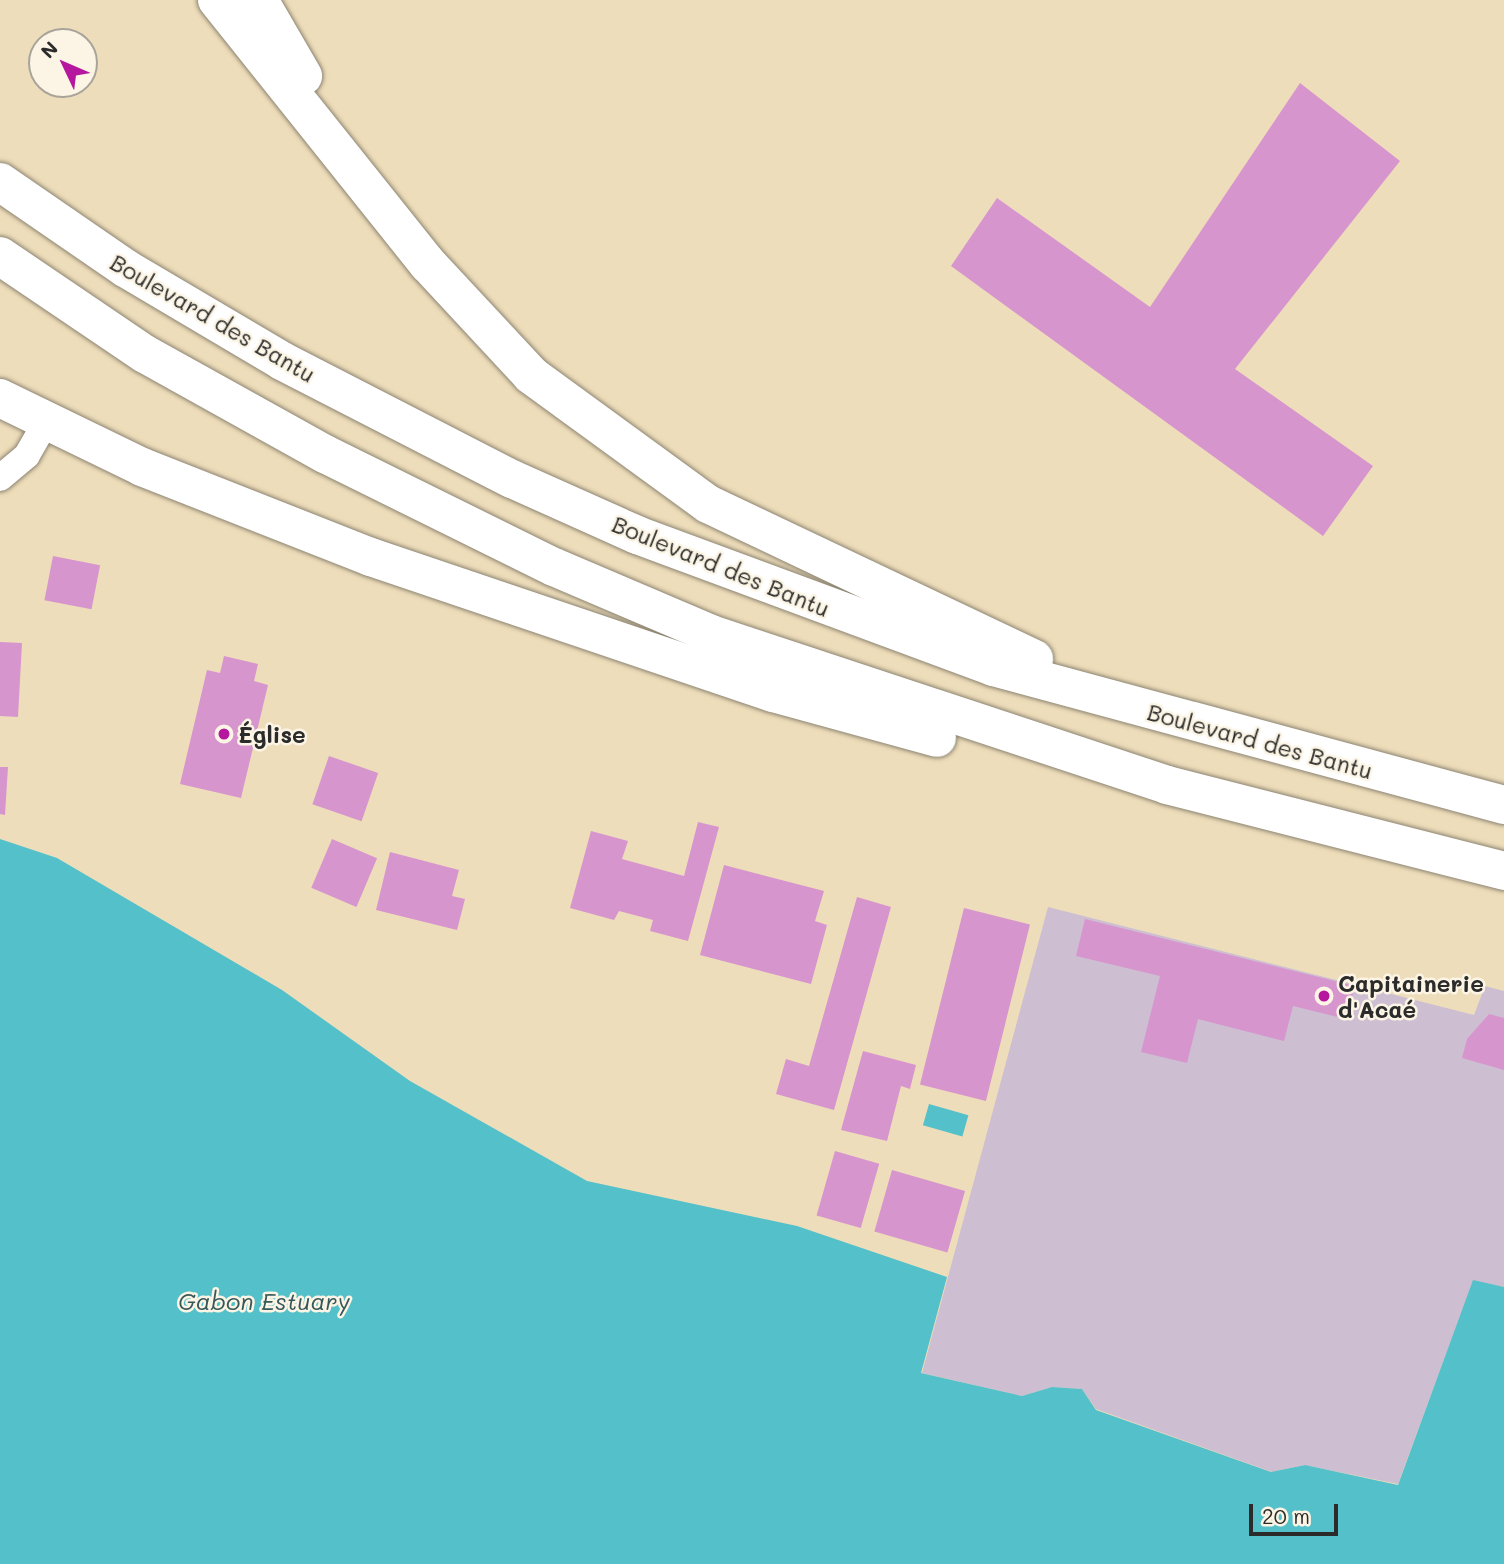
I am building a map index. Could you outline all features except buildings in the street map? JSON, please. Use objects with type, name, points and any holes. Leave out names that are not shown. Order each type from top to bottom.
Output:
[{"type":"highway","points":[[217,0],[466,309],[531,375],[655,471],[708,504],[1124,703]]},
{"type":"highway","points":[[259,0],[350,164]]},
{"type":"highway","name":"Boulevard des Bantu","points":[[0,182],[196,312],[512,479],[908,639],[1124,703],[1504,806]]},
{"type":"highway","points":[[0,256],[237,407],[554,567],[805,668],[1167,785],[1504,871]]},
{"type":"highway","points":[[0,398],[46,422],[371,557],[774,693],[1116,783],[1167,785]]},
{"type":"street","points":[[0,478],[27,455],[46,422]]},
{"type":"shaded area","points":[[1048,907],[1474,1015],[1485,986],[1504,991],[1504,1287],[1473,1281],[1398,1484],[1304,1465],[1272,1472],[1096,1409],[1082,1389],[1052,1387],[1022,1396],[922,1373]]},
{"type":"water","name":"Gabon Estuary","points":[[0,839],[57,858],[282,990],[410,1081],[587,1181],[797,1226],[947,1277],[921,1373],[1022,1396],[1052,1387],[1082,1389],[1096,1410],[1271,1472],[1305,1465],[1398,1485],[1473,1280],[1504,1287],[1504,1564],[0,1564]]},
{"type":"water","points":[[929,1104],[968,1115],[962,1136],[923,1125]]},
{"type":"place","name":"Église","points":[[224,734]]},
{"type":"place","name":"Capitainerie d'Acaé","points":[[1324,996]]}]
